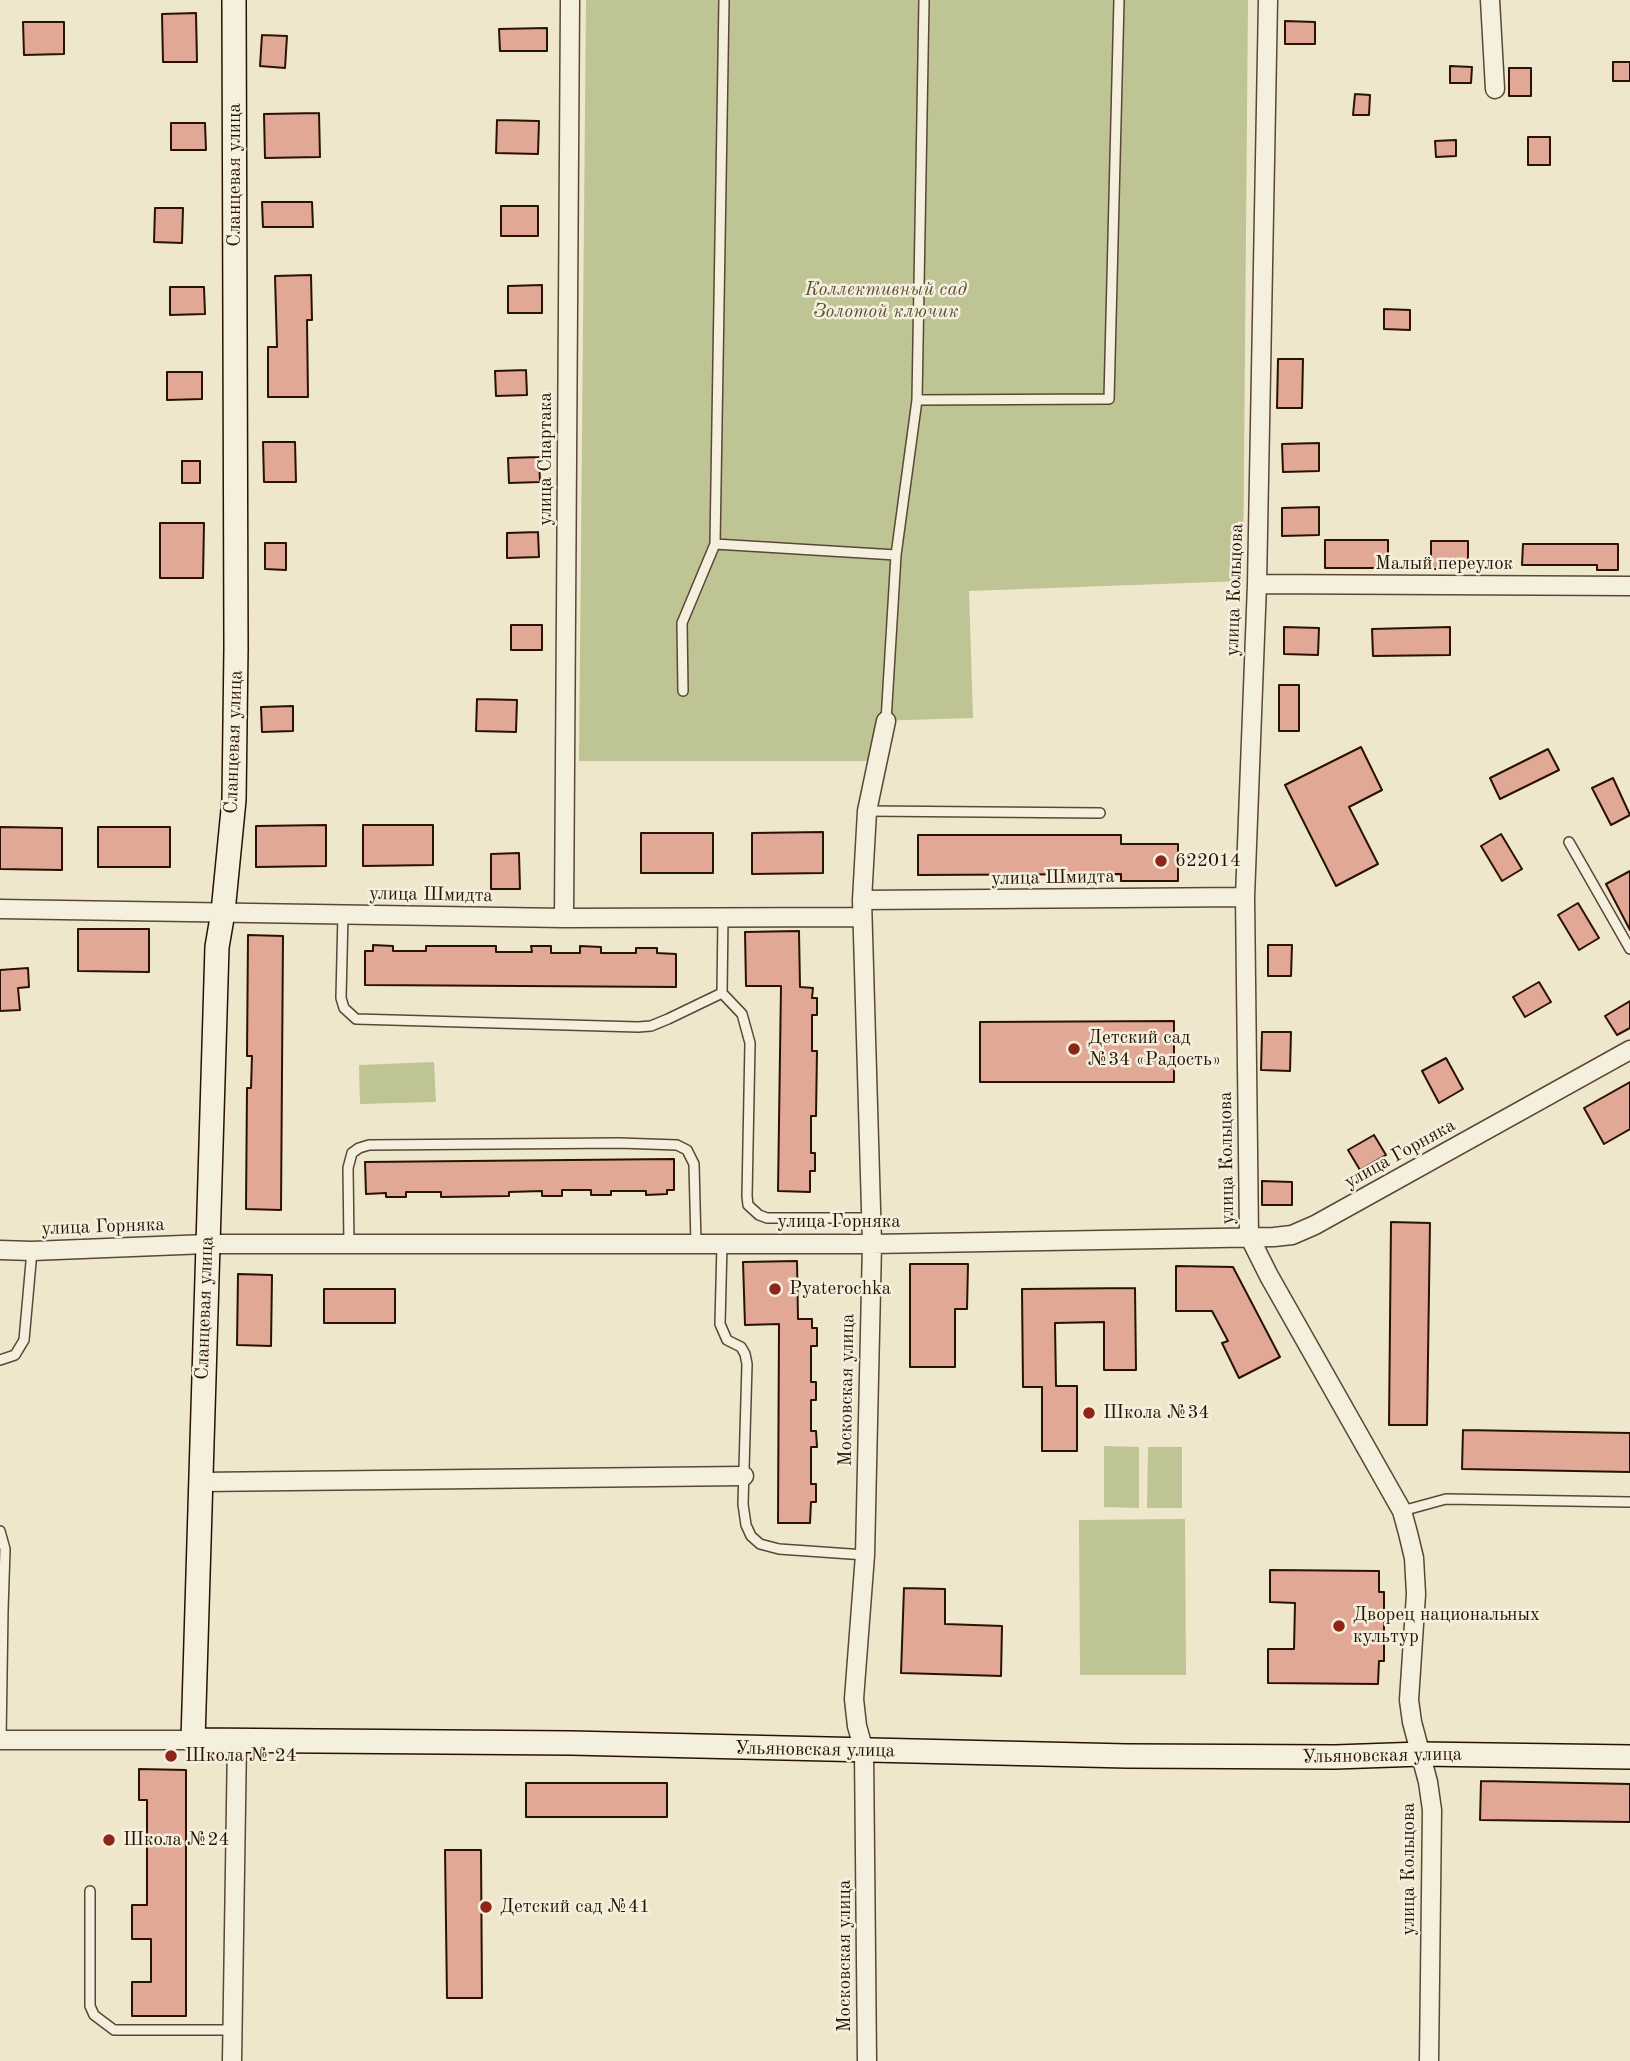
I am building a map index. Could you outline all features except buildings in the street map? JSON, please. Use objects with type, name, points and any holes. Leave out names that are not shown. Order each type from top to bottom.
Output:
[{"type":"main road","name":"Сланцевая улица","points":[[193,1740],[216,947],[223,912],[234,800],[234,0]]},
{"type":"main road","name":"Ульяновская улица","points":[[193,1740],[571,1743],[1140,1756],[1630,1756]]},
{"type":"street","name":"улица Спартака","points":[[564,918],[570,0]]},
{"type":"street","name":"улица Кольцова","points":[[1268,0],[1257,584],[1245,897],[1249,1236],[1402,1511],[1413,1558],[1416,1594],[1409,1700],[1432,1810],[1429,2061]]},
{"type":"street","points":[[1490,0],[1495,89]]},
{"type":"street","name":"Малый переулок","points":[[1257,584],[1630,586]]},
{"type":"street","name":"Московская улица","points":[[867,2061],[864,1751],[857,1726],[854,1699],[865,1555],[872,1244],[862,909],[867,811],[886,721]]},
{"type":"street","name":"улица Шмидта","points":[[0,909],[564,918],[723,917],[862,909],[1245,897]]},
{"type":"street","name":"улица Горняка","points":[[0,1250],[206,1244],[872,1244],[1292,1235],[1315,1225],[1630,1050]]},
{"type":"street","points":[[200,1482],[744,1476]]},
{"type":"street","name":"Ульяновская улица","points":[[0,1740],[193,1740]]},
{"type":"street","points":[[232,2061],[237,1741]]},
{"type":"lane","points":[[683,691],[681,623],[715,544],[724,0]]},
{"type":"lane","points":[[886,721],[896,555],[917,400],[923,0]]},
{"type":"lane","points":[[917,400],[1109,399],[1119,0]]},
{"type":"lane","points":[[715,544],[896,555]]},
{"type":"lane","points":[[867,811],[1100,813]]},
{"type":"lane","points":[[1569,842],[1630,950]]},
{"type":"lane","points":[[343,914],[341,998],[344,1008],[356,1019],[638,1027],[668,1019],[722,993]]},
{"type":"lane","points":[[723,917],[722,993],[742,1014],[750,1043],[748,1205],[766,1218],[871,1218]]},
{"type":"lane","points":[[349,1244],[348,1168],[352,1153],[359,1148],[369,1145],[619,1143],[677,1145],[687,1150],[694,1164],[696,1244]]},
{"type":"lane","points":[[722,1244],[720,1324],[727,1340],[741,1348],[747,1364],[743,1504],[746,1525],[751,1536],[760,1544],[779,1549],[865,1555]]},
{"type":"lane","points":[[0,1360],[15,1355],[24,1340],[33,1251]]},
{"type":"lane","points":[[1402,1511],[1446,1499],[1630,1502]]},
{"type":"lane","points":[[0,1531],[5,1549],[1,1610],[0,1740]]},
{"type":"lane","points":[[90,1891],[90,2006],[94,2015],[114,2030],[233,2030]]},
{"type":"green space","name":"Коллективный сад Золотой ключик","points":[[586,0],[1248,0],[1243,581],[969,591],[973,718],[875,721],[875,761],[579,761]]},
{"type":"green space","points":[[434,1062],[436,1102],[360,1104],[359,1065]]},
{"type":"green space","points":[[1104,1446],[1139,1447],[1139,1508],[1104,1507]]},
{"type":"green space","points":[[1148,1447],[1182,1447],[1182,1508],[1147,1508]]},
{"type":"green space","points":[[1185,1519],[1186,1675],[1080,1675],[1079,1520]]},
{"type":"place","name":"622014","points":[[1161,861]]},
{"type":"place","name":"Детский сад №34 «Радость»","points":[[1074,1049]]},
{"type":"place","name":"Pyaterochka","points":[[775,1289]]},
{"type":"place","name":"Школа №34","points":[[1089,1413]]},
{"type":"place","name":"Дворец национальных культур","points":[[1339,1626]]},
{"type":"place","name":"Школа № 24","points":[[171,1756]]},
{"type":"place","name":"Школа №24","points":[[109,1840]]},
{"type":"place","name":"Детский сад №41","points":[[486,1907]]}]
